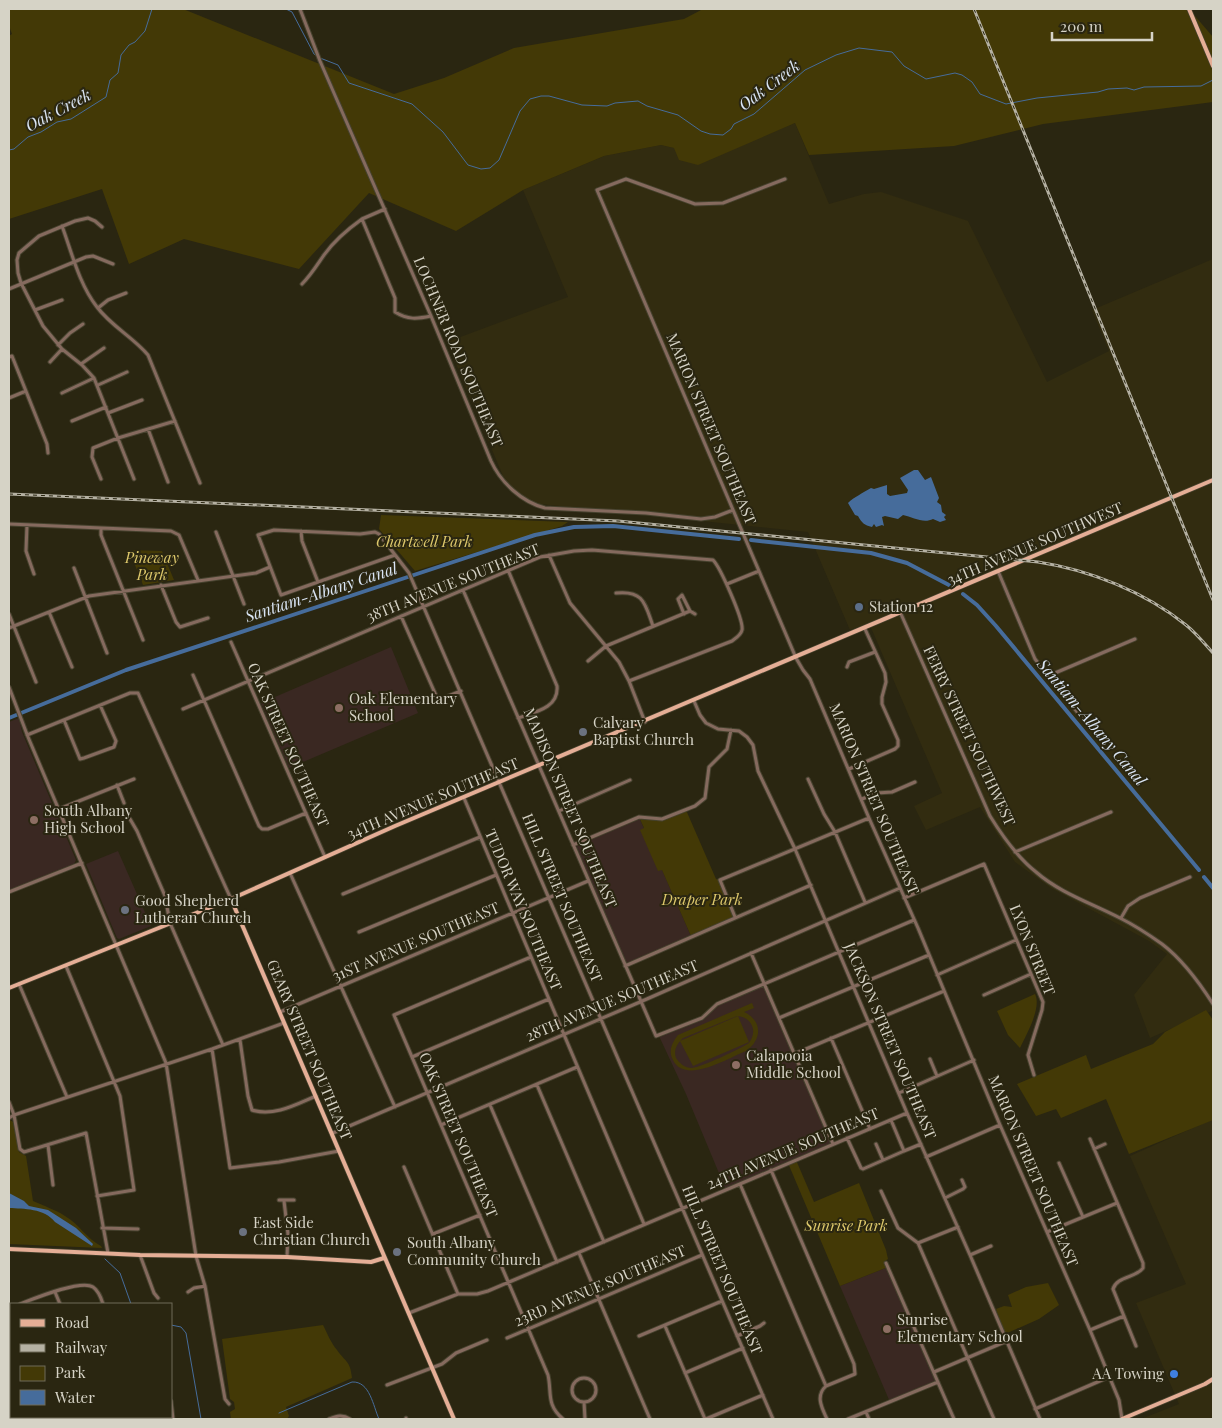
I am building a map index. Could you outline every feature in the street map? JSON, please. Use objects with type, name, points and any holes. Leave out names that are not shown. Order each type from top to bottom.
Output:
[{"type":"main road","points":[[1189,9],[1213,66]]},
{"type":"main road","name":"34TH AVENUE SOUTHWEST","points":[[865,629],[1213,480]]},
{"type":"main road","name":"34TH AVENUE SOUTHEAST","points":[[9,988],[231,899],[325,857],[865,629]]},
{"type":"main road","name":"GEARY STREET SOUTHEAST","points":[[231,899],[333,1133],[384,1258],[454,1419]]},
{"type":"main road","points":[[9,1249],[371,1262],[384,1258]]},
{"type":"main road","points":[[1122,1419],[1213,1379]]},
{"type":"street","name":"LOCHNER ROAD SOUTHEAST","points":[[300,9],[320,61],[494,466],[505,483],[520,496],[537,506],[545,508],[646,513],[701,519],[714,518],[733,510]]},
{"type":"street","name":"MARION STREET SOUTHEAST","points":[[785,179],[723,203],[694,204],[626,179],[597,190],[796,658],[810,679],[849,768],[1000,1125],[1090,1330],[1120,1404],[1122,1419]]},
{"type":"street","points":[[302,284],[325,254],[352,227],[362,219],[385,209]]},
{"type":"street","points":[[102,227],[88,218],[39,236],[19,254],[17,266],[21,284],[43,326],[58,345],[81,364],[94,378],[134,479]]},
{"type":"street","points":[[362,219],[395,298],[395,312],[403,318],[413,319],[431,316]]},
{"type":"street","points":[[62,226],[86,289],[98,308],[141,346],[148,355],[200,483]]},
{"type":"street","points":[[9,289],[86,257],[93,256],[113,264]]},
{"type":"street","points":[[98,308],[108,300],[126,293]]},
{"type":"street","points":[[35,310],[62,300]]},
{"type":"street","points":[[58,345],[83,324]]},
{"type":"street","points":[[81,364],[104,348]]},
{"type":"street","points":[[50,362],[62,349]]},
{"type":"street","points":[[10,357],[47,444],[48,453]]},
{"type":"street","points":[[98,386],[127,372]]},
{"type":"street","points":[[62,393],[94,378]]},
{"type":"street","points":[[9,398],[26,391]]},
{"type":"street","points":[[108,413],[142,400]]},
{"type":"street","points":[[72,421],[106,407]]},
{"type":"street","points":[[101,479],[92,457],[93,448],[118,438],[175,421]]},
{"type":"street","points":[[148,429],[168,482]]},
{"type":"street","points":[[9,524],[164,530],[176,533],[179,535],[198,580]]},
{"type":"street","points":[[27,525],[26,551],[34,574]]},
{"type":"street","points":[[101,529],[101,534],[143,640]]},
{"type":"street","name":"HILL STREET SOUTHEAST","points":[[270,567],[258,535],[274,530],[360,534],[375,532],[379,534],[409,573],[773,1419]]},
{"type":"street","points":[[301,531],[302,541],[318,582]]},
{"type":"street","points":[[216,532],[244,604]]},
{"type":"street","name":"38TH AVENUE SOUTHEAST","points":[[183,709],[540,557],[574,552],[612,551],[712,560],[717,564],[727,584]]},
{"type":"street","points":[[9,628],[85,598],[234,576],[270,567],[281,595],[395,555]]},
{"type":"street","points":[[550,555],[570,603],[619,662],[629,681],[645,722]]},
{"type":"street","points":[[74,568],[107,653]]},
{"type":"street","points":[[508,570],[557,686],[556,698],[548,706],[518,718]]},
{"type":"street","points":[[629,681],[683,659],[696,656],[736,638],[742,630],[742,622],[727,584],[759,571]]},
{"type":"street","points":[[998,572],[1033,654],[1048,676],[1090,728]]},
{"type":"street","points":[[162,586],[176,622],[180,627],[208,618]]},
{"type":"street","name":"MADISON STREET SOUTHEAST","points":[[463,590],[656,1036],[702,1018],[717,1004],[764,983]]},
{"type":"street","points":[[616,593],[632,593],[638,596],[644,603],[653,626]]},
{"type":"street","points":[[684,614],[678,599],[680,596],[684,596],[690,612]]},
{"type":"street","points":[[49,612],[72,667]]},
{"type":"street","points":[[588,661],[606,646],[684,614],[690,612],[695,614]]},
{"type":"street","points":[[9,614],[36,682]]},
{"type":"street","name":"FERRY STREET SOUTHWEST","points":[[901,614],[990,816],[1003,837],[1015,852],[1036,872],[1062,890],[1121,918],[1163,945],[1196,978],[1213,1004]]},
{"type":"street","points":[[401,616],[438,700],[461,691]]},
{"type":"street","points":[[849,768],[895,749],[898,746],[898,740],[882,704],[886,682],[885,673],[865,629]]},
{"type":"street","points":[[1048,676],[1135,639]]},
{"type":"street","name":"OAK STREET SOUTHEAST","points":[[231,642],[325,857]]},
{"type":"street","points":[[847,667],[849,662],[875,652]]},
{"type":"street","points":[[193,675],[259,826],[262,829],[268,829],[306,813]]},
{"type":"street","points":[[9,687],[27,735],[166,1063],[196,1256],[205,1286],[225,1399],[229,1404]]},
{"type":"street","name":"GEARY STREET SOUTHEAST","points":[[100,705],[136,692],[231,899]]},
{"type":"street","name":"JACKSON STREET SOUTHEAST","points":[[694,701],[706,723],[718,729],[744,734],[755,749],[758,771],[811,885],[907,1113],[970,1254],[1040,1419]]},
{"type":"street","points":[[27,735],[100,705],[116,744],[106,750],[80,759],[64,720]]},
{"type":"street","points":[[573,845],[639,817],[662,819],[695,806],[705,798],[709,767],[727,749],[731,730]]},
{"type":"street","points":[[58,809],[134,778]]},
{"type":"street","points":[[808,778],[824,814],[835,832],[865,902]]},
{"type":"street","points":[[559,811],[630,780]]},
{"type":"street","points":[[862,799],[877,793],[892,792],[915,782]]},
{"type":"street","points":[[117,785],[124,803]]},
{"type":"street","name":"TUDOR WAY SOUTHEAST","points":[[464,798],[644,1224]]},
{"type":"street","points":[[1015,852],[1111,812]]},
{"type":"street","points":[[736,917],[720,880],[869,818]]},
{"type":"street","points":[[130,819],[165,896],[170,923],[223,1045]]},
{"type":"street","points":[[343,894],[480,837]]},
{"type":"street","points":[[9,892],[82,863]]},
{"type":"street","name":"LYON STREET","points":[[904,898],[984,864],[1043,1002],[1028,1055],[1034,1075]]},
{"type":"street","points":[[290,873],[395,1107]]},
{"type":"street","points":[[359,932],[496,875]]},
{"type":"street","points":[[1121,918],[1128,906],[1140,898],[1190,877]]},
{"type":"street","name":"31ST AVENUE SOUTHEAST","points":[[280,1012],[588,881]]},
{"type":"street","points":[[625,966],[811,885]]},
{"type":"street","name":"28TH AVENUE SOUTHEAST","points":[[333,1133],[640,1002],[900,888]]},
{"type":"street","points":[[764,983],[914,920]]},
{"type":"street","points":[[937,974],[1016,940]]},
{"type":"street","points":[[751,953],[833,1144]]},
{"type":"street","points":[[779,1018],[929,955]]},
{"type":"street","name":"OAK STREET SOUTHEAST","points":[[531,957],[394,1015],[548,1375],[550,1400],[554,1409],[563,1419]]},
{"type":"street","points":[[66,966],[120,1096],[134,1190],[97,1196]]},
{"type":"street","points":[[984,995],[1031,974]]},
{"type":"street","points":[[20,984],[67,1097]]},
{"type":"street","points":[[794,1054],[944,991]]},
{"type":"street","points":[[412,1057],[550,999]]},
{"type":"street","points":[[9,1118],[284,1024]]},
{"type":"street","points":[[831,1038],[870,1129]]},
{"type":"street","points":[[240,1040],[248,1096],[252,1110],[258,1112],[284,1109],[316,1096]]},
{"type":"street","points":[[212,1049],[230,1168],[279,1162],[340,1151]]},
{"type":"street","points":[[930,1059],[937,1076]]},
{"type":"street","points":[[899,1093],[974,1060]]},
{"type":"street","points":[[441,1125],[490,1106],[577,1067]]},
{"type":"street","points":[[536,1085],[604,1242]]},
{"type":"street","points":[[9,1102],[14,1115],[20,1149],[24,1152],[86,1133],[108,1253]]},
{"type":"street","points":[[490,1106],[558,1262]]},
{"type":"street","name":"24TH AVENUE SOUTHEAST","points":[[408,1313],[458,1294],[483,1293],[508,1283],[907,1113]]},
{"type":"street","points":[[891,1120],[904,1151]]},
{"type":"street","points":[[926,1157],[1000,1125]]},
{"type":"street","points":[[847,1138],[861,1168],[921,1144]]},
{"type":"street","points":[[1090,1139],[1144,1268],[1139,1274],[1115,1284],[1113,1289],[1136,1346]]},
{"type":"street","points":[[876,1144],[883,1160]]},
{"type":"street","points":[[1094,1149],[1105,1144]]},
{"type":"street","points":[[48,1145],[53,1185]]},
{"type":"street","points":[[1059,1163],[1084,1217]]},
{"type":"street","points":[[404,1167],[458,1294]]},
{"type":"street","points":[[771,1170],[854,1364],[855,1371],[852,1376],[826,1386],[820,1392],[819,1397],[826,1419]]},
{"type":"street","points":[[944,1198],[963,1189],[965,1187],[962,1180]]},
{"type":"street","points":[[740,1184],[826,1386]]},
{"type":"street","points":[[881,1192],[898,1228],[918,1243],[994,1419]]},
{"type":"street","points":[[280,1200],[294,1200]]},
{"type":"street","points":[[284,1201],[288,1234],[287,1258]]},
{"type":"street","points":[[1048,1232],[1117,1203]]},
{"type":"street","points":[[433,1234],[480,1215]]},
{"type":"street","points":[[918,1243],[958,1227]]},
{"type":"street","points":[[102,1228],[138,1229]]},
{"type":"street","points":[[970,1254],[991,1246]]},
{"type":"street","points":[[579,1253],[650,1419]]},
{"type":"street","points":[[140,1255],[154,1293],[158,1298]]},
{"type":"street","name":"23RD AVENUE SOUTHEAST","points":[[507,1338],[702,1255]]},
{"type":"street","points":[[886,1263],[954,1419]]},
{"type":"street","points":[[23,1303],[55,1292],[80,1286],[92,1286],[99,1294],[103,1303]]},
{"type":"street","points":[[188,1292],[194,1288],[205,1286]]},
{"type":"street","points":[[55,1292],[60,1303]]},
{"type":"street","points":[[639,1336],[722,1301]]},
{"type":"street","points":[[1090,1330],[1124,1316]]},
{"type":"street","points":[[737,1336],[764,1323]]},
{"type":"street","points":[[665,1326],[706,1419],[763,1395]]},
{"type":"street","points":[[387,1385],[442,1364],[456,1352],[486,1340]]},
{"type":"street","points":[[934,1372],[1007,1341]]},
{"type":"street","points":[[685,1373],[743,1348]]},
{"type":"street","points":[[1035,1409],[1109,1377]]},
{"type":"street","points":[[584,1378],[592,1382],[596,1390],[592,1399],[584,1402],[575,1399],[572,1391],[575,1382],[584,1378]]},
{"type":"street","points":[[848,1419],[938,1382]]},
{"type":"street","points":[[584,1402],[585,1419]]},
{"type":"street","points":[[866,1412],[869,1419]]},
{"type":"street","points":[[329,1419],[345,1416],[350,1419]]},
{"type":"shaded area","points":[[795,123],[829,204],[864,194],[881,192],[968,221],[1047,382],[1109,351],[1092,310],[1213,259],[1213,1013],[1212,1011],[1150,1038],[1134,995],[1167,954],[1149,941],[1051,888],[1015,862],[980,807],[926,830],[914,806],[942,793],[869,623],[850,630],[808,532],[540,504],[518,494],[503,476],[447,342],[568,297],[523,190],[604,156],[661,145],[674,148],[766,135]]},
{"type":"shaded area","name":"Oak Elementary School","points":[[391,647],[418,713],[289,768],[261,703]]},
{"type":"shaded area","name":"South Albany High School","points":[[19,718],[22,732],[76,860],[74,864],[9,890],[9,722]]},
{"type":"shaded area","points":[[639,817],[691,936],[625,966],[573,845]]},
{"type":"shaded area","points":[[118,851],[151,926],[119,939],[86,864]]},
{"type":"shaded area","name":"Calapooia Middle School","points":[[764,983],[833,1144],[726,1190],[686,1094],[659,1036],[701,1018],[714,1006]]},
{"type":"shaded area","points":[[1213,1119],[1213,1419],[1141,1419],[1179,1404],[1136,1303],[1186,1284],[1130,1156]]},
{"type":"shaded area","name":"Sunrise Elementary School","points":[[888,1267],[938,1382],[890,1402],[840,1286]]},
{"type":"green space","points":[[9,9],[183,9],[394,94],[444,78],[514,48],[684,19],[703,9],[1189,9],[1213,37],[1213,102],[1043,124],[954,146],[809,155],[795,123],[698,165],[679,160],[674,148],[661,145],[604,156],[523,190],[456,231],[369,193],[299,269],[184,239],[129,264],[102,189],[9,219],[9,36],[12,34],[9,26]]},
{"type":"green space","name":"Chartwell Park","points":[[381,515],[568,522],[562,526],[415,571],[379,529]]},
{"type":"green space","name":"Pineway Park","points":[[129,550],[162,551],[174,580],[143,585]]},
{"type":"green space","name":"Draper Park","points":[[686,810],[716,879],[720,880],[735,917],[691,936],[662,870],[658,871],[640,830],[644,828],[639,817],[662,819]]},
{"type":"green space","points":[[1035,994],[1037,1000],[1035,1014],[1020,1048],[1008,1035],[997,1011]]},
{"type":"green space","points":[[752,1003],[754,1008],[744,1012],[755,1020],[757,1025],[758,1031],[755,1042],[746,1051],[707,1068],[687,1070],[679,1067],[673,1060],[671,1053],[672,1044],[678,1035]],"holes":[[[737,1016],[742,1017],[752,1025],[753,1034],[749,1043],[704,1065],[692,1068],[682,1065],[676,1058],[676,1049],[683,1038]]]},
{"type":"green space","points":[[1206,1010],[1213,1020],[1213,1120],[1129,1154],[1106,1099],[1061,1118],[1056,1109],[1036,1116],[1017,1084],[1086,1055],[1091,1069],[1153,1044],[1165,1032]]},
{"type":"green space","points":[[738,1016],[749,1042],[693,1066],[680,1041]]},
{"type":"green space","points":[[10,1120],[13,1122],[19,1152],[26,1156],[33,1201],[58,1212],[70,1220],[102,1248],[9,1244]]},
{"type":"green space","name":"Sunrise Park","points":[[796,1160],[814,1202],[859,1183],[886,1250],[888,1259],[885,1261],[888,1267],[840,1286],[788,1163]]},
{"type":"green space","points":[[1048,1283],[1059,1305],[1039,1319],[1005,1334],[996,1309],[1004,1306],[1012,1307],[1008,1295],[1026,1287]]},
{"type":"green space","points":[[323,1325],[333,1344],[349,1365],[352,1378],[286,1407],[289,1416],[287,1419],[231,1419],[230,1412],[235,1409],[234,1402],[230,1399],[222,1339]]},
{"type":"water","points":[[914,470],[918,470],[925,480],[931,477],[939,498],[937,502],[941,505],[942,512],[946,515],[944,517],[946,520],[940,522],[933,519],[922,520],[903,515],[898,519],[885,516],[882,517],[884,526],[876,527],[874,524],[872,527],[855,515],[848,503],[871,488],[874,489],[887,485],[887,494],[890,496],[907,493],[908,490],[900,478]]},
{"type":"water","points":[[9,1193],[29,1206],[48,1210],[76,1228],[93,1244],[92,1246],[45,1214],[34,1210],[9,1208]]},
{"type":"waterway","name":"Oak Creek","points":[[9,150],[14,149],[28,137],[41,132],[57,122],[71,119],[106,97],[110,80],[118,73],[121,55],[145,31],[152,9]]},
{"type":"waterway","name":"Oak Creek","points":[[286,9],[292,12],[314,54],[317,56]]},
{"type":"waterway","name":"Oak Creek","points":[[320,58],[338,65],[349,83],[412,104],[443,132],[468,165],[481,169],[490,168],[499,160],[520,111],[530,99],[549,96],[582,105],[607,106],[615,103],[638,101],[647,106],[678,115],[701,131],[723,135],[734,124],[754,114],[805,70],[836,55],[859,48],[892,52],[904,66],[926,79],[955,73],[962,75],[972,82],[980,94],[1006,104],[1037,98],[1098,92],[1108,89],[1127,88],[1134,90],[1144,87],[1201,86],[1213,80]]},
{"type":"waterway","name":"Santiam-Albany Canal","points":[[9,718],[126,670],[535,535],[574,527],[613,526],[739,539]]},
{"type":"waterway","name":"Santiam-Albany Canal","points":[[751,540],[871,553],[907,563],[949,585]]},
{"type":"waterway","name":"Santiam-Albany Canal","points":[[963,594],[977,605],[996,626],[1199,870]]},
{"type":"waterway","name":"Santiam-Albany Canal","points":[[1204,877],[1213,888]]},
{"type":"waterway","points":[[105,1259],[120,1273],[131,1303]]},
{"type":"waterway","points":[[172,1325],[181,1327],[186,1333],[201,1419]]},
{"type":"waterway","points":[[279,1413],[352,1382],[358,1383],[367,1390],[379,1419]]},
{"type":"railway","points":[[974,9],[1213,600]]},
{"type":"railway","points":[[9,494],[618,521],[1038,562],[1097,577],[1153,602],[1186,625],[1213,653]]},
{"type":"place","name":"Station 12","points":[[859,607]]},
{"type":"place","name":"Oak Elementary School","points":[[339,708]]},
{"type":"place","name":"Calvary Baptist Church","points":[[583,732]]},
{"type":"place","name":"South Albany High School","points":[[34,820]]},
{"type":"place","name":"Good Shepherd Lutheran Church","points":[[125,910]]},
{"type":"place","name":"Calapooia Middle School","points":[[736,1065]]},
{"type":"place","name":"East Side Christian Church","points":[[243,1232]]},
{"type":"place","name":"South Albany Community Church","points":[[397,1252]]},
{"type":"place","name":"Sunrise Elementary School","points":[[887,1329]]},
{"type":"place","name":"AA Towing","points":[[1174,1374]]}]
